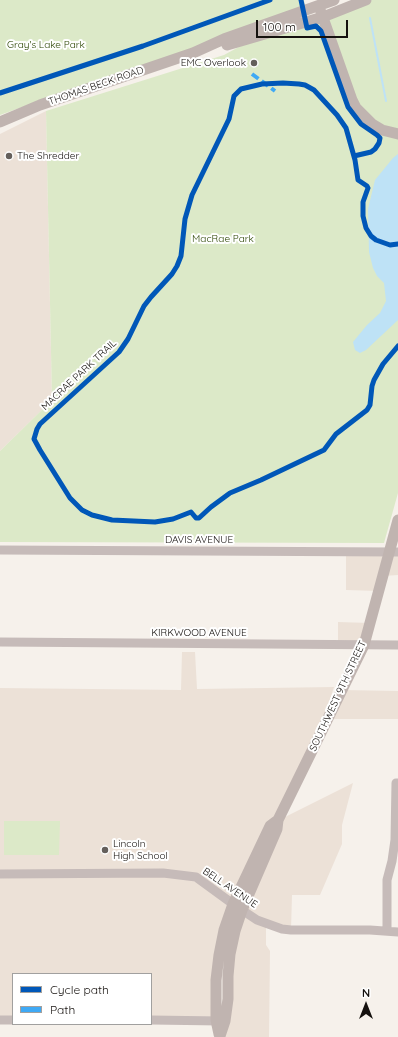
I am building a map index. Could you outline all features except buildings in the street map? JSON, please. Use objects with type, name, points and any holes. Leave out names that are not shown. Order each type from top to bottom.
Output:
[{"type":"main road","name":"THOMAS BECK ROAD","points":[[193,53],[224,39],[334,0]]},
{"type":"main road","name":"THOMAS BECK ROAD","points":[[0,122],[40,105],[193,53],[283,30],[323,17],[366,0]]},
{"type":"main road","points":[[319,5],[356,108],[372,124],[382,130],[398,134]]},
{"type":"main road","name":"SOUTHWEST 9TH STREET","points":[[220,1036],[216,980],[218,955],[224,930],[237,907],[270,826],[278,820],[364,645],[394,552],[398,520]]},
{"type":"street","name":"DAVIS AVENUE","points":[[0,550],[394,552]]},
{"type":"street","name":"KIRKWOOD AVENUE","points":[[0,642],[398,645]]},
{"type":"street","points":[[387,931],[387,880],[395,840],[397,783]]},
{"type":"street","name":"BELL AVENUE","points":[[0,874],[163,873],[196,877],[237,907],[266,924],[291,930],[398,932]]},
{"type":"street","points":[[0,1020],[12,1020]]},
{"type":"street","points":[[152,1020],[220,1021]]},
{"type":"shaded area","points":[[46,111],[52,400],[0,451],[0,134]]},
{"type":"shaded area","points":[[346,552],[398,552],[398,575],[383,576],[379,591],[346,590]]},
{"type":"shaded area","points":[[338,622],[370,623],[364,645],[338,645]]},
{"type":"shaded area","name":"Lincoln High School","points":[[182,652],[195,652],[197,689],[334,687],[315,747],[279,820],[353,783],[342,825],[342,844],[320,895],[292,895],[291,930],[266,924],[266,945],[270,951],[269,1037],[220,1037],[228,999],[224,930],[216,1020],[152,1020],[152,973],[12,973],[12,1020],[0,1020],[0,688],[181,690]]},
{"type":"shaded area","points":[[342,690],[398,691],[398,719],[328,719]]},
{"type":"green space","name":"Gray's Lake Park","points":[[0,0],[304,0],[305,6],[200,46],[0,115]]},
{"type":"green space","name":"MacRae Park","points":[[372,0],[398,0],[398,493],[384,543],[0,542],[0,451],[52,400],[46,111],[224,55],[246,43],[362,5]]},
{"type":"green space","points":[[4,821],[60,821],[59,855],[4,855]]},
{"type":"water","points":[[398,154],[398,320],[366,350],[360,353],[355,350],[353,342],[367,325],[380,313],[386,301],[384,283],[377,276],[373,268],[369,252],[368,209],[375,180]]},
{"type":"waterway","points":[[370,18],[386,101]]},
{"type":"marked path","points":[[252,74],[275,91]]},
{"type":"cycle path","points":[[0,93],[143,46],[270,0]]},
{"type":"cycle path","points":[[301,0],[307,28],[316,26],[321,31],[348,107],[361,124],[380,138],[379,143],[371,152],[354,156]]},
{"type":"cycle path","name":"MACRAE PARK TRAIL","points":[[398,244],[390,245],[376,240],[371,236],[366,228],[363,216],[363,202],[368,188],[358,180],[355,160],[346,128],[337,115],[314,90],[305,85],[283,83],[262,84],[241,89],[234,96],[229,119],[192,195],[185,219],[181,256],[177,266],[172,274],[144,306],[128,339],[119,352],[40,424],[34,439],[70,498],[82,510],[92,515],[112,520],[155,522],[173,519],[191,512],[196,518],[199,518],[230,493],[324,450],[336,434],[367,410],[370,405],[374,380],[383,364],[398,346]]},
{"type":"place","name":"EMC Overlook","points":[[254,63]]},
{"type":"place","name":"The Shredder","points":[[9,156]]},
{"type":"place","name":"Lincoln High School","points":[[105,850]]}]
